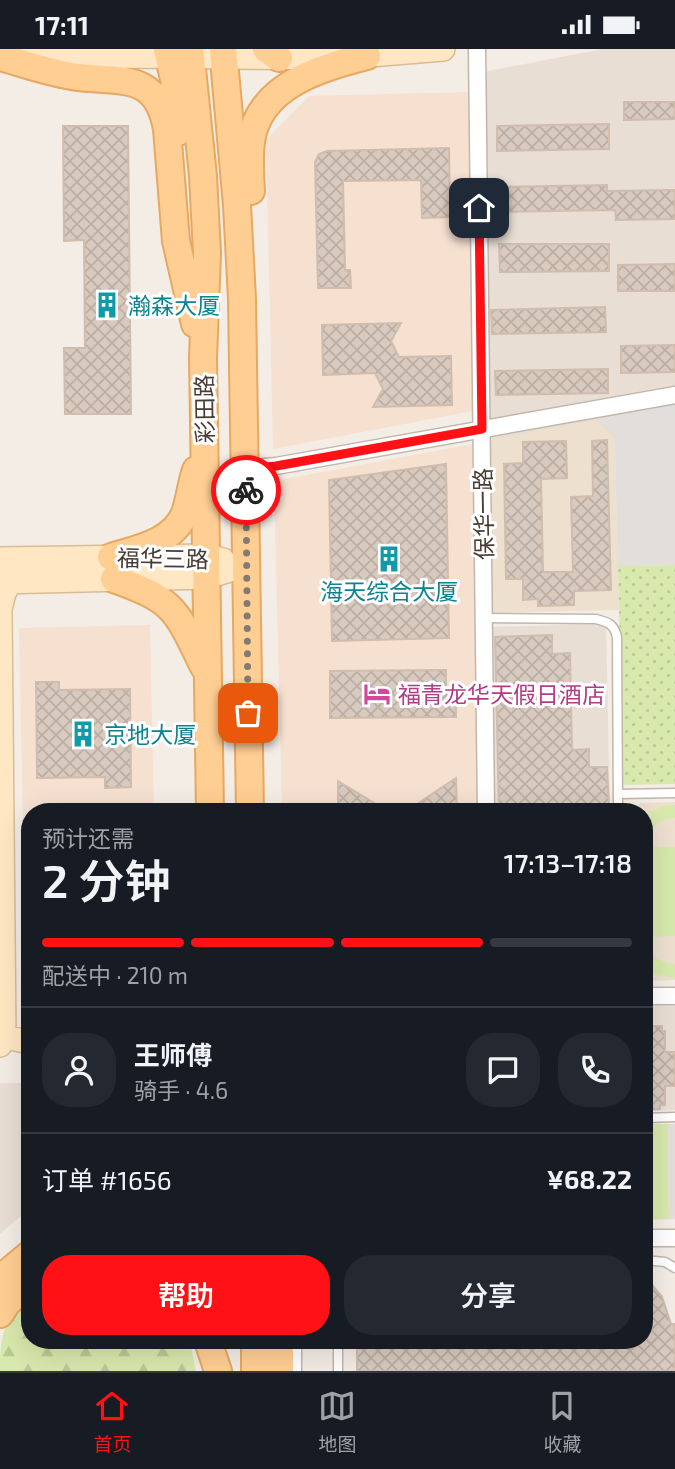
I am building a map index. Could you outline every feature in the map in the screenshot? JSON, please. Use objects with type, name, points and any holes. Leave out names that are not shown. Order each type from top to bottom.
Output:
[{"type":"main road","name":"彩田路","points":[[223,52],[240,262],[250,803]]},
{"type":"main road","name":"彩田路","points":[[180,53],[203,176],[207,253],[202,358],[210,803]]},
{"type":"main road","points":[[240,262],[251,205],[251,140],[256,124],[267,106],[279,92],[297,79],[324,67],[367,56]]},
{"type":"main road","points":[[2,58],[58,73],[124,79],[147,90],[158,103],[167,129],[176,241],[202,358]]},
{"type":"main road","points":[[205,299],[225,337],[236,421],[245,457]]},
{"type":"main road","points":[[205,449],[194,475],[184,515],[177,525],[158,541],[112,568],[173,608],[184,624],[208,674]]},
{"type":"main road","points":[[0,1279],[21,1262]]},
{"type":"main road","points":[[0,1314],[7,1303],[21,1291]]},
{"type":"main road","points":[[211,1349],[219,1371]]},
{"type":"main road","points":[[219,1371],[220,1349]]},
{"type":"main road","points":[[255,1349],[255,1371]]},
{"type":"main road","points":[[280,1371],[281,1349]]},
{"type":"street","points":[[2,58],[223,52],[367,56],[443,49]]},
{"type":"street","name":"保华一路","points":[[477,49],[486,803]]},
{"type":"street","points":[[245,457],[276,466],[675,395]]},
{"type":"street","name":"福华三路","points":[[0,559],[112,568],[246,565]]},
{"type":"street","name":"福华三路","points":[[5,582],[112,568]]},
{"type":"street","points":[[5,582],[0,609],[1,1040],[21,1041]]},
{"type":"street","points":[[653,996],[675,996]]},
{"type":"street","points":[[653,1238],[675,1238]]},
{"type":"lane","points":[[484,618],[596,619],[608,622],[615,628],[618,803]]},
{"type":"lane","points":[[618,794],[675,793]]},
{"type":"lane","points":[[653,1118],[675,1117]]},
{"type":"lane","points":[[653,1261],[665,1262],[675,1268]]},
{"type":"lane","points":[[297,1349],[297,1371]]},
{"type":"lane","points":[[338,1349],[338,1371]]},
{"type":"shaded area","points":[[603,49],[675,49],[675,565],[618,566],[615,438],[485,441],[483,72]]},
{"type":"shaded area","points":[[469,92],[473,411],[273,449],[266,140],[309,96]]},
{"type":"shaded area","points":[[675,405],[675,565],[618,566],[615,438],[596,420]]},
{"type":"shaded area","points":[[596,420],[615,438],[619,610],[489,613],[485,441]]},
{"type":"shaded area","points":[[473,444],[477,803],[282,803],[274,481]]},
{"type":"shaded area","points":[[606,624],[610,803],[494,803],[489,627]]},
{"type":"shaded area","name":"京地大厦","points":[[150,625],[154,803],[23,803],[19,628]]},
{"type":"shaded area","points":[[675,802],[675,980],[653,981],[653,803],[640,803]]},
{"type":"shaded area","points":[[653,1006],[675,1006],[675,1110],[653,1111]]},
{"type":"shaded area","points":[[0,1083],[21,1083],[21,1216],[0,1234]]},
{"type":"shaded area","points":[[668,1124],[675,1124],[675,1219],[669,1219]]},
{"type":"green space","points":[[675,565],[675,784],[623,785],[618,566]]},
{"type":"green space","points":[[665,805],[675,805],[675,818],[653,827],[653,811]]},
{"type":"green space","points":[[653,847],[675,847],[675,936],[653,937]]},
{"type":"green space","points":[[653,954],[664,962],[675,964],[675,978],[653,972]]},
{"type":"green space","points":[[653,1124],[668,1124],[669,1219],[653,1220]]},
{"type":"green space","points":[[21,1304],[21,1349],[192,1349],[196,1371],[0,1371],[3,1336]]},
{"type":"building","points":[[624,102],[675,102],[675,119],[624,120]]},
{"type":"building","points":[[609,124],[609,149],[497,151],[497,126]]},
{"type":"building","points":[[63,126],[128,126],[131,414],[65,414],[64,348],[85,348],[84,240],[64,241]]},
{"type":"building","points":[[449,148],[450,217],[422,218],[421,180],[343,181],[345,270],[350,270],[351,288],[318,288],[315,162],[319,154],[327,151]]},
{"type":"building","points":[[607,185],[607,191],[675,190],[675,219],[616,220],[615,210],[497,212],[496,187]]},
{"type":"building","points":[[499,244],[609,244],[609,271],[500,272]]},
{"type":"building","points":[[675,264],[675,291],[618,291],[618,265]]},
{"type":"building","points":[[605,307],[606,332],[492,334],[491,310]]},
{"type":"building","points":[[401,323],[391,341],[399,357],[451,356],[452,405],[373,407],[383,389],[375,373],[323,375],[322,325]]},
{"type":"building","points":[[675,345],[675,372],[621,373],[621,346]]},
{"type":"building","points":[[608,369],[608,393],[496,395],[495,371]]},
{"type":"building","points":[[607,440],[611,590],[574,591],[574,605],[538,606],[538,599],[523,600],[523,579],[506,579],[504,464],[523,463],[523,442],[566,441],[567,478],[541,479],[543,572],[573,572],[571,497],[593,496],[592,441]]},
{"type":"building","name":"海天综合大厦","points":[[446,464],[449,638],[332,641],[329,480]]},
{"type":"building","points":[[552,635],[552,654],[570,653],[572,750],[589,749],[589,767],[607,767],[609,803],[499,803],[495,637]]},
{"type":"building","name":"福青龙华天假日酒店","points":[[446,670],[446,687],[456,687],[456,717],[330,718],[330,671]]},
{"type":"building","name":"京地大厦","points":[[36,682],[59,682],[59,690],[130,689],[131,787],[105,788],[105,777],[37,778]]},
{"type":"building","points":[[456,778],[457,803],[418,803]]},
{"type":"building","points":[[338,781],[374,803],[338,803]]},
{"type":"building","points":[[653,1026],[662,1026],[662,1031],[665,1031],[665,1052],[675,1052],[675,1086],[665,1086],[665,1105],[660,1105],[660,1109],[653,1110]]},
{"type":"building","points":[[653,1286],[662,1297],[671,1324],[675,1324],[675,1371],[357,1371],[357,1349],[653,1349]]},
{"type":"way so far","points":[[246,490],[248,713]]},
{"type":"place","name":"瀚森大厦","points":[[107,305]]},
{"type":"place","name":"海天综合大厦","points":[[389,559]]},
{"type":"place","name":"福青龙华天假日酒店","points":[[377,694]]},
{"type":"place","name":"京地大厦","points":[[83,734]]},
{"type":"route","points":[[246,490],[246,469],[482,429],[479,208]]}]
